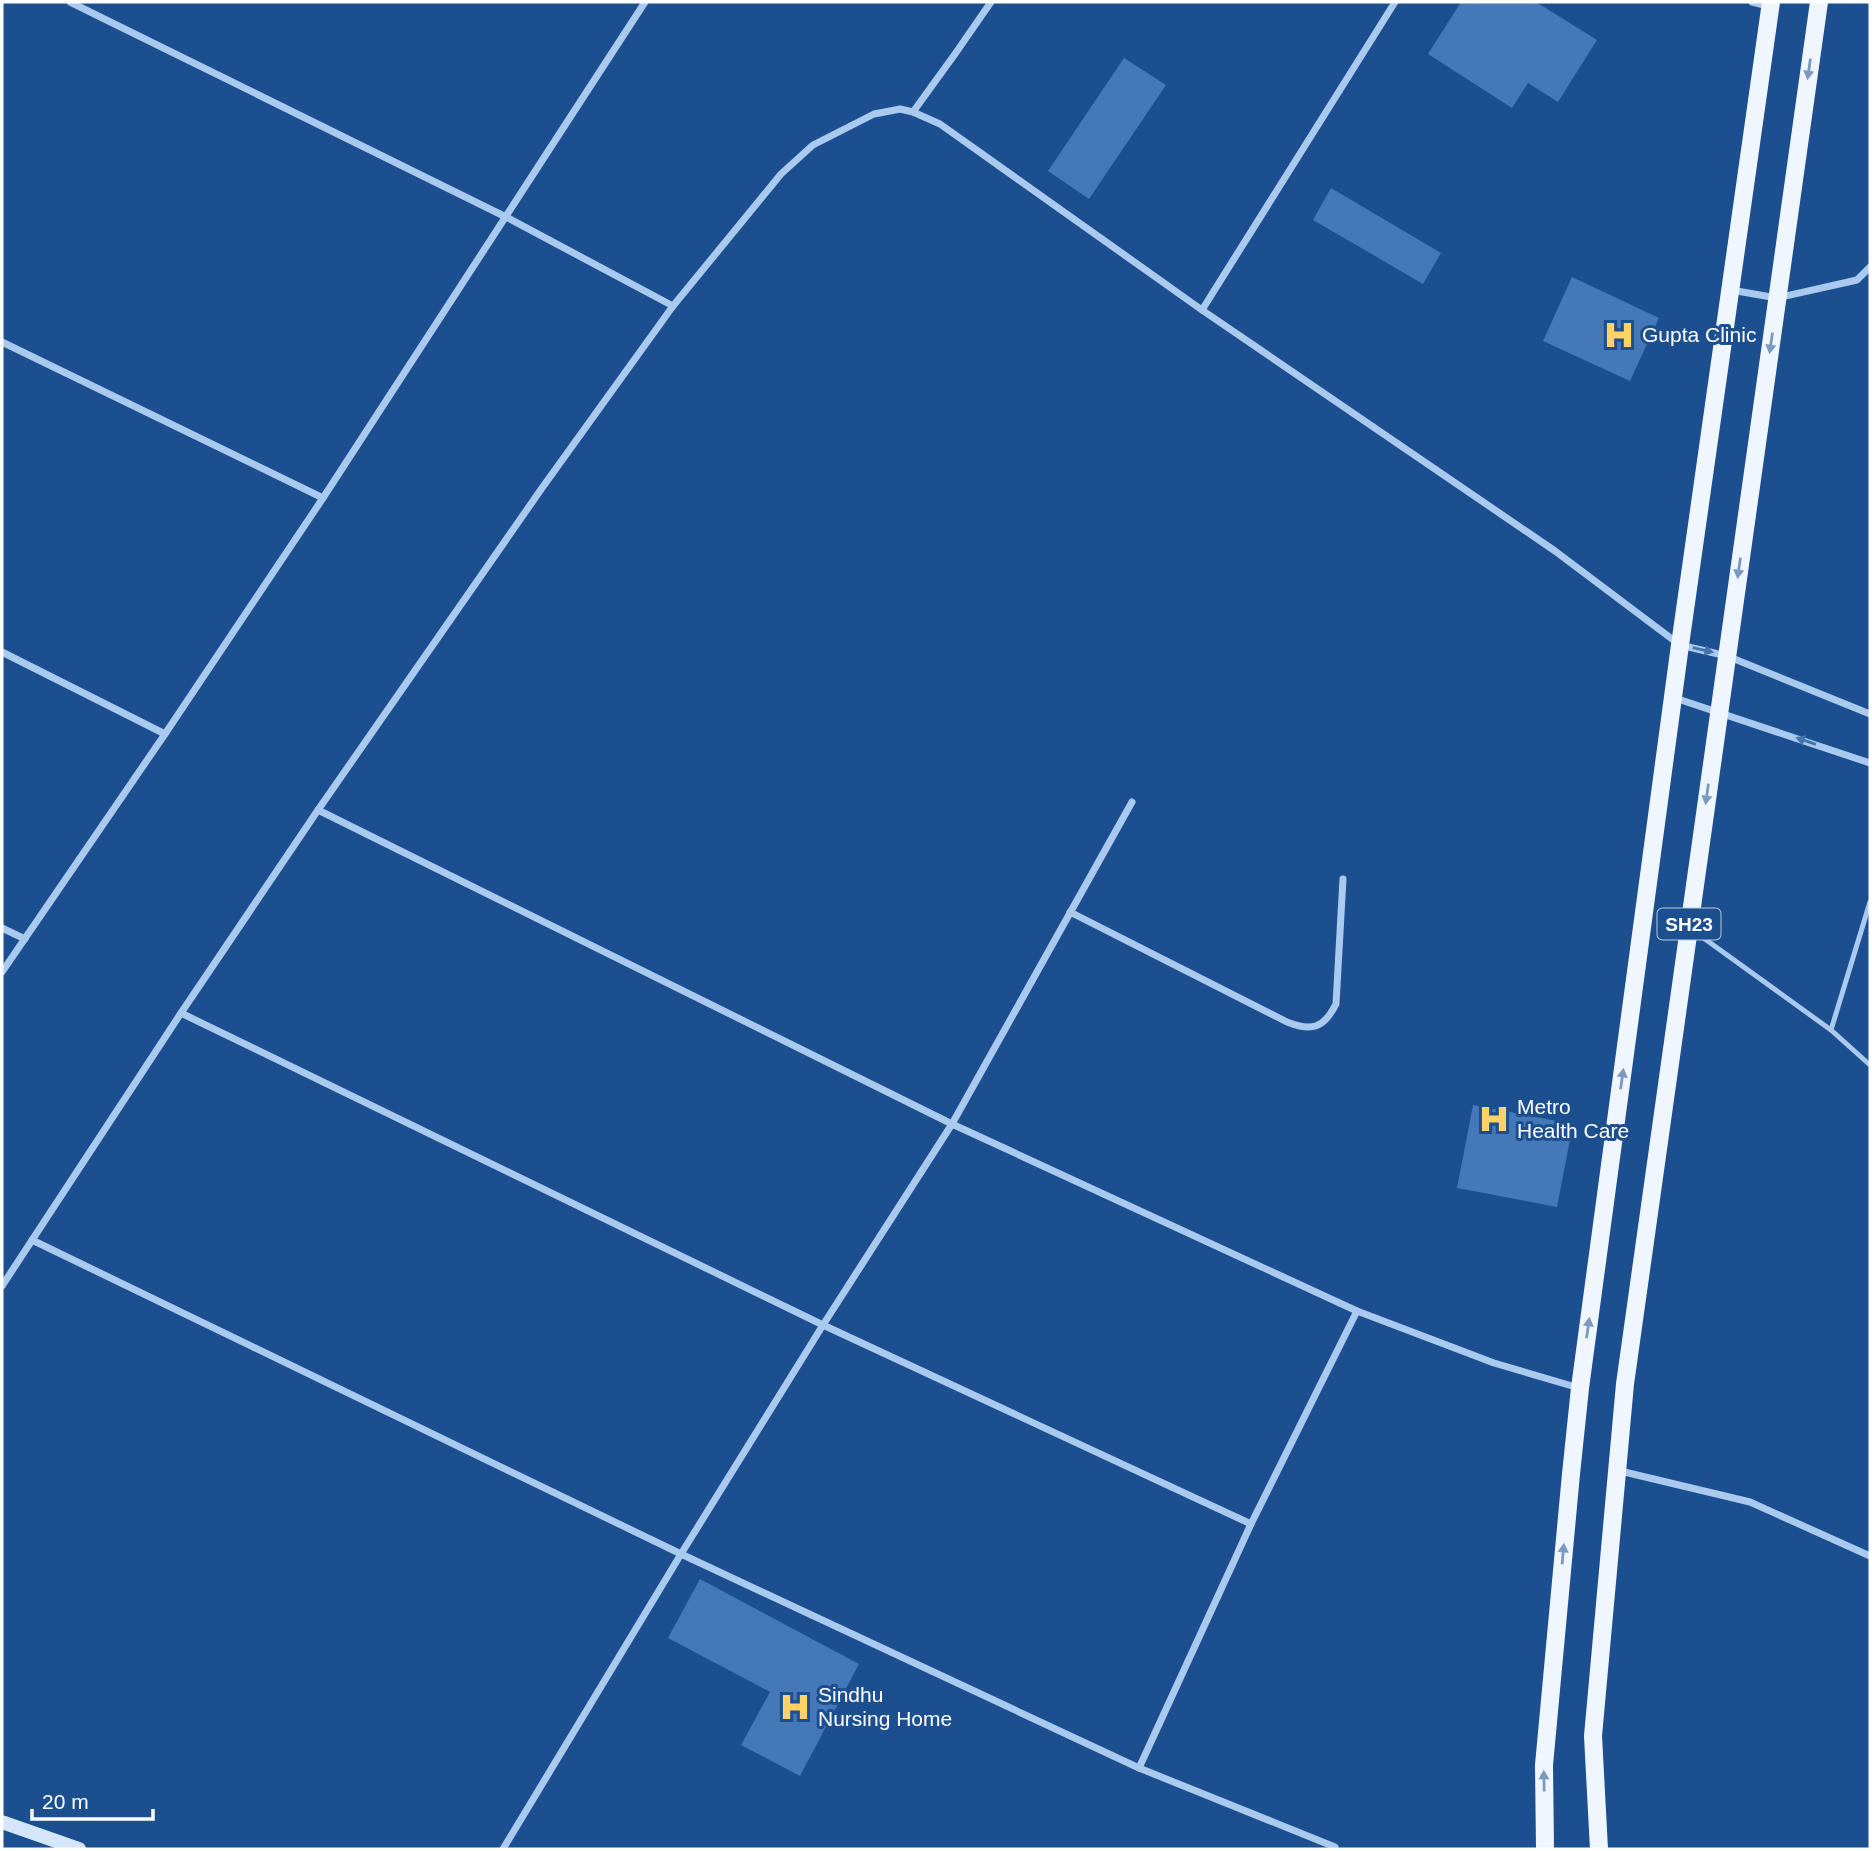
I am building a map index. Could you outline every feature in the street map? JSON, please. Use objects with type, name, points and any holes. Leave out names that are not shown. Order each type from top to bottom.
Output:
[{"type":"main road","name":"SH23","points":[[1599,1849],[1593,1736],[1625,1384],[1819,2]]},
{"type":"main road","points":[[1545,1849],[1544,1765],[1580,1388],[1680,645],[1771,4]]},
{"type":"main road","points":[[2,1822],[79,1849]]},
{"type":"street","points":[[70,2],[506,217],[673,306]]},
{"type":"street","points":[[2,972],[323,498],[645,2]]},
{"type":"street","points":[[913,112],[991,2]]},
{"type":"street","points":[[1202,310],[1395,2]]},
{"type":"street","points":[[1752,2],[1771,4]]},
{"type":"street","points":[[2,1286],[318,810],[542,488],[673,306],[781,174],[813,145],[874,114],[900,109],[940,124],[1202,310],[1555,551],[1680,645],[1727,656],[1870,714]]},
{"type":"street","points":[[1731,290],[1777,298],[1857,280],[1870,267]]},
{"type":"street","points":[[2,342],[323,498]]},
{"type":"street","points":[[2,652],[165,734]]},
{"type":"street","points":[[1674,697],[1870,763]]},
{"type":"street","points":[[503,1849],[681,1554],[952,1124],[1132,802]]},
{"type":"street","points":[[318,810],[952,1124],[1357,1311],[1494,1363],[1580,1388]]},
{"type":"street","points":[[1070,912],[1287,1023],[1314,1028],[1331,1014],[1336,1004],[1343,879]]},
{"type":"street","points":[[2,928],[25,939]]},
{"type":"street","points":[[181,1013],[823,1325],[1251,1524]]},
{"type":"street","points":[[32,1240],[681,1554],[1139,1768],[1335,1847]]},
{"type":"street","points":[[1139,1768],[1251,1524],[1357,1311]]},
{"type":"street","points":[[1616,1470],[1750,1502],[1870,1556]]},
{"type":"lane","points":[[1831,1030],[1870,902]]},
{"type":"lane","points":[[1689,928],[1831,1030],[1870,1065]]},
{"type":"building","points":[[1461,2],[1536,2],[1597,40],[1558,102],[1528,83],[1512,108],[1428,54]]},
{"type":"building","points":[[1124,58],[1166,85],[1089,199],[1048,171]]},
{"type":"building","points":[[1331,188],[1441,253],[1423,284],[1313,220]]},
{"type":"building","points":[[1572,277],[1659,318],[1630,381],[1543,341]]},
{"type":"building","points":[[1473,1105],[1573,1124],[1557,1207],[1457,1188]]},
{"type":"building","points":[[700,1579],[859,1664],[800,1776],[741,1745],[770,1692],[668,1638]]},
{"type":"place","name":"Gupta Clinic","points":[[1619,335]]},
{"type":"place","name":"Metro Health Care","points":[[1494,1119]]},
{"type":"place","name":"Sindhu Nursing Home","points":[[795,1707]]}]
